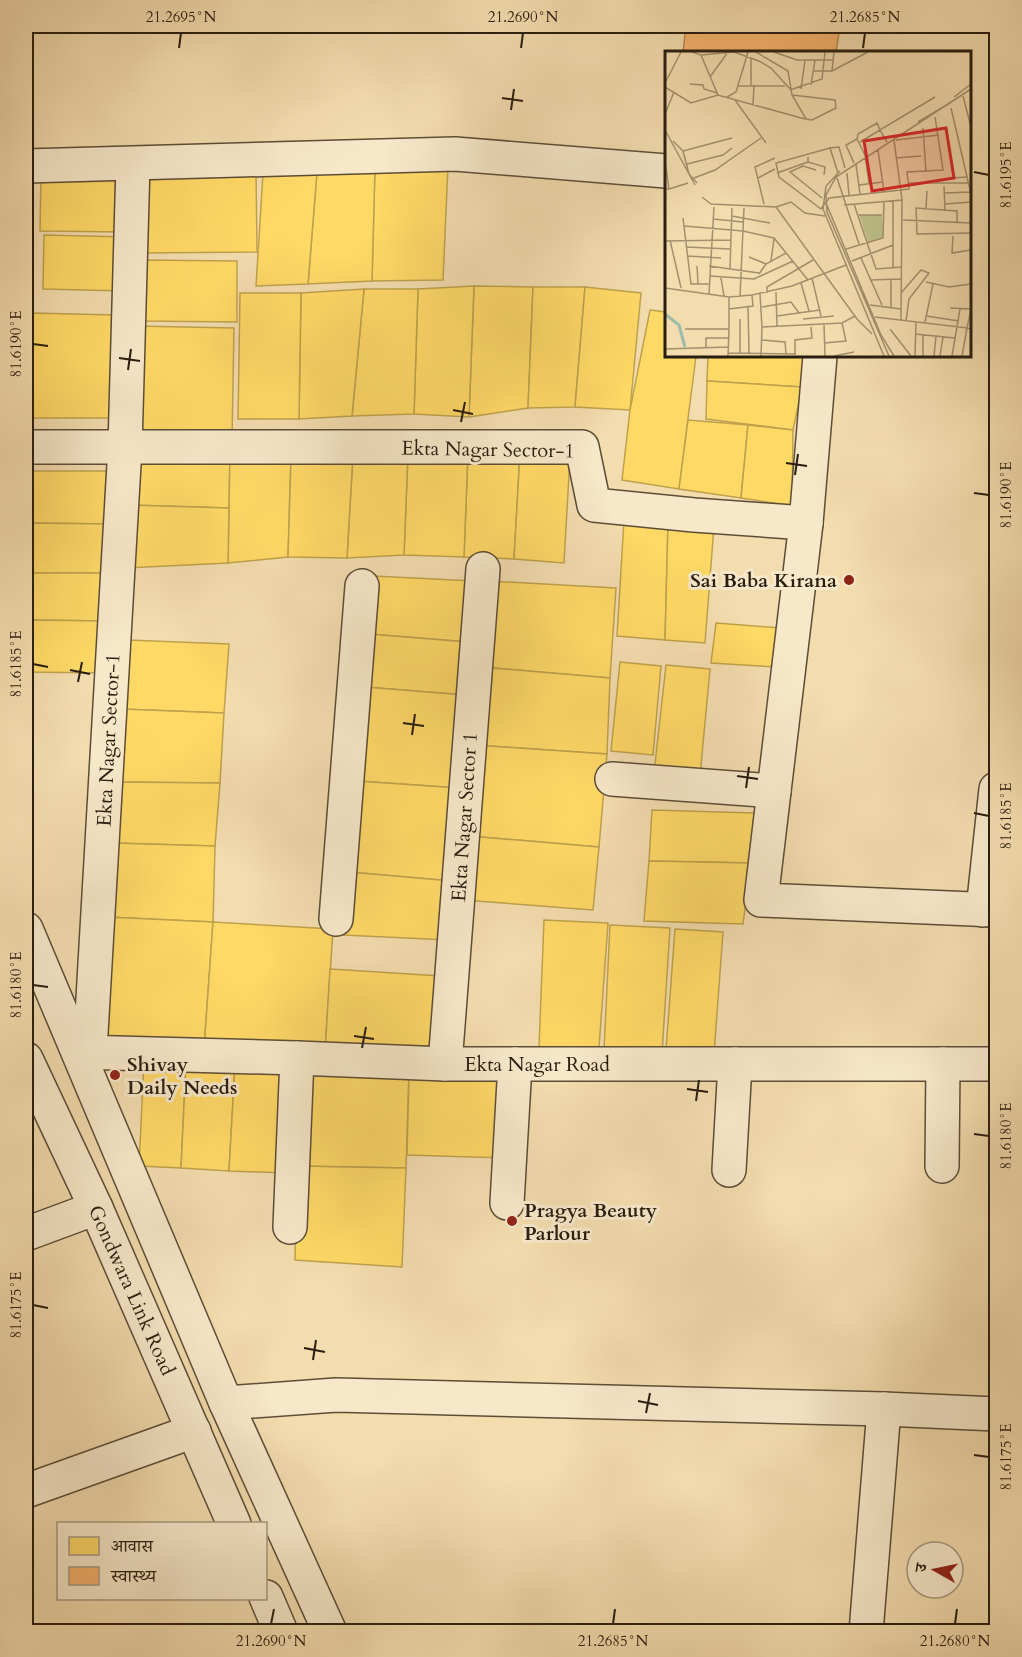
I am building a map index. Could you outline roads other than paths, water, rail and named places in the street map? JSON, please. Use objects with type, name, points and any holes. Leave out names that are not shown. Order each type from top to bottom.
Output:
[{"type":"street","points":[[26,166],[456,154],[665,171]]},
{"type":"street","name":"Ekta Nagar Sector-1","points":[[85,1043],[125,447],[133,164]]},
{"type":"street","points":[[820,357],[806,523],[761,900],[990,910],[996,789]]},
{"type":"street","name":"Ekta Nagar Sector-1","points":[[26,447],[582,447],[594,505],[806,523]]},
{"type":"street","name":"Ekta Nagar Sector 1","points":[[445,1064],[483,569]]},
{"type":"street","points":[[336,919],[362,586]]},
{"type":"street","points":[[612,779],[774,791]]},
{"type":"street","points":[[26,929],[85,1043],[226,1403],[330,1632]]},
{"type":"street","name":"Ekta Nagar Road","points":[[85,1043],[297,1058],[445,1064],[996,1064]]},
{"type":"street","points":[[290,1227],[297,1058]]},
{"type":"street","name":"Gondwara Link Road","points":[[26,1059],[96,1208],[233,1522]]},
{"type":"street","points":[[729,1170],[735,1064]]},
{"type":"street","points":[[942,1166],[943,1064]]},
{"type":"street","points":[[507,1203],[515,1065]]},
{"type":"street","points":[[26,1234],[96,1208]]},
{"type":"street","points":[[226,1403],[336,1395],[885,1409],[996,1414]]},
{"type":"street","points":[[866,1632],[885,1409]]},
{"type":"street","points":[[26,1491],[194,1431]]},
{"type":"street","points":[[267,1598],[281,1632]]},
{"type":"place","name":"Sai Baba Kirana","points":[[849,580]]},
{"type":"place","name":"Shivay Daily Needs","points":[[115,1075]]},
{"type":"place","name":"Pragya Beauty Parlour","points":[[512,1221]]}]
